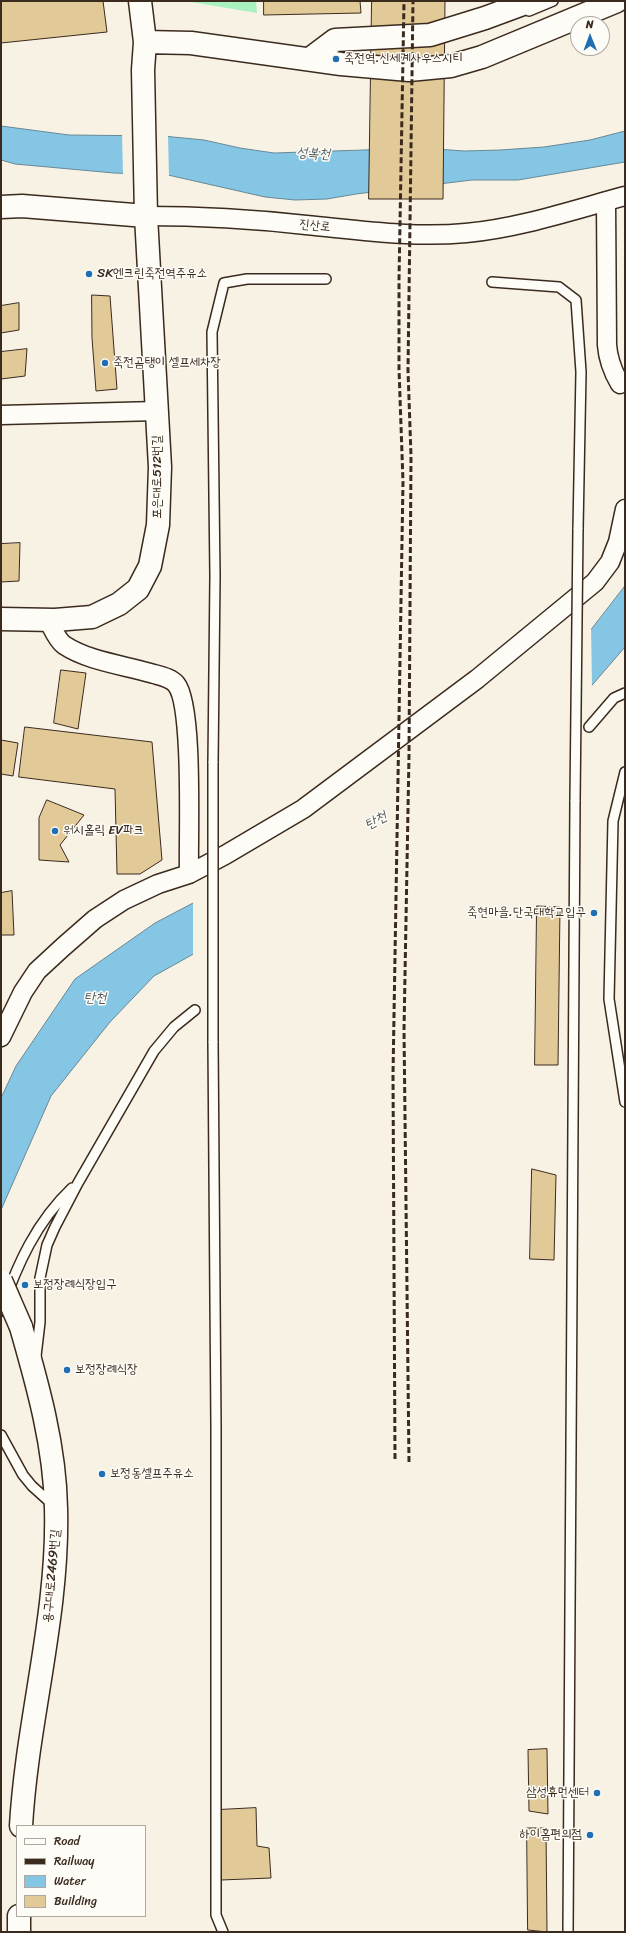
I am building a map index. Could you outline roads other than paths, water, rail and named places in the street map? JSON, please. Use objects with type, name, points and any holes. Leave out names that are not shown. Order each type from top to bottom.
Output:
[{"type":"street","points":[[140,1],[145,42],[192,43],[310,58],[342,64],[409,70],[451,66],[482,57],[618,1]]},
{"type":"street","points":[[310,58],[335,40],[430,35],[485,18],[531,1]]},
{"type":"street","name":"포은대로512번길","points":[[1,619],[48,620],[92,617],[119,604],[138,589],[150,566],[158,525],[160,467],[146,216],[143,70],[145,42]]},
{"type":"street","name":"진산로","points":[[1,206],[91,210],[146,216],[189,216],[259,220],[414,235],[465,233],[509,228],[625,196]]},
{"type":"street","points":[[606,201],[607,345],[608,356],[620,384]]},
{"type":"street","points":[[1,415],[157,411]]},
{"type":"street","points":[[1,1037],[23,992],[37,971],[62,947],[95,920],[124,900],[158,884],[189,874],[225,855],[303,809],[477,680],[595,582],[610,562],[618,542],[625,509]]},
{"type":"street","points":[[48,620],[63,644],[82,654],[170,679],[176,684],[182,697],[187,739],[190,806],[189,874]]},
{"type":"street","name":"용구대로2469번길","points":[[1,1281],[21,1327],[34,1372],[48,1442],[56,1508],[52,1588],[25,1781],[21,1825]]},
{"type":"street","points":[[19,1917],[19,1932]]},
{"type":"lane","points":[[514,18],[553,1]]},
{"type":"lane","points":[[223,1932],[216,1915],[216,1426],[213,1041],[214,576],[212,332],[224,283],[247,279],[326,279]]},
{"type":"lane","points":[[492,282],[559,287],[576,300],[581,372],[575,800],[568,1932]]},
{"type":"lane","points":[[589,727],[614,698],[625,693]]},
{"type":"lane","points":[[625,772],[613,821],[608,999],[625,1102]]},
{"type":"lane","points":[[34,1372],[40,1322],[40,1278],[43,1261],[55,1227],[78,1183],[154,1051],[169,1032],[195,1010]]},
{"type":"lane","points":[[1,1311],[14,1274],[30,1240],[57,1203],[78,1183]]},
{"type":"lane","points":[[1,1435],[23,1475],[32,1486],[56,1508]]},
{"type":"water","name":"성복천","points":[[1,126],[69,135],[163,136],[204,140],[240,148],[274,153],[423,148],[464,151],[500,150],[544,147],[590,140],[625,131],[625,162],[518,180],[472,180],[327,199],[295,200],[265,197],[168,175],[114,173],[15,164],[1,160]]},
{"type":"water","name":"탄천","points":[[625,586],[625,647],[543,742],[285,903],[154,976],[110,1022],[51,1096],[1,1210],[1,1098],[16,1066],[75,979],[155,923],[507,738]]},
{"type":"railway","points":[[395,1459],[393,1075],[403,482],[399,369],[399,279],[404,1]]},
{"type":"railway","points":[[409,1462],[404,1030],[409,755],[411,456],[408,370],[413,1]]},
{"type":"place","name":"죽전역.신세계사우스시티","points":[[336,59]]},
{"type":"place","name":"SK엔크린죽전역주유소","points":[[89,274]]},
{"type":"place","name":"죽전곰탱이 셀프세차장","points":[[105,363]]},
{"type":"place","name":"워시홀릭 EV파크","points":[[55,831]]},
{"type":"place","name":"죽현마을.단국대학교입구","points":[[594,913]]},
{"type":"place","name":"보정장례식장입구","points":[[25,1285]]},
{"type":"place","name":"보정장례식장","points":[[67,1370]]},
{"type":"place","name":"보정동셀프주유소","points":[[102,1474]]},
{"type":"place","name":"삼성휴먼센터","points":[[597,1793]]},
{"type":"place","name":"하이홈편의점","points":[[590,1835]]}]
